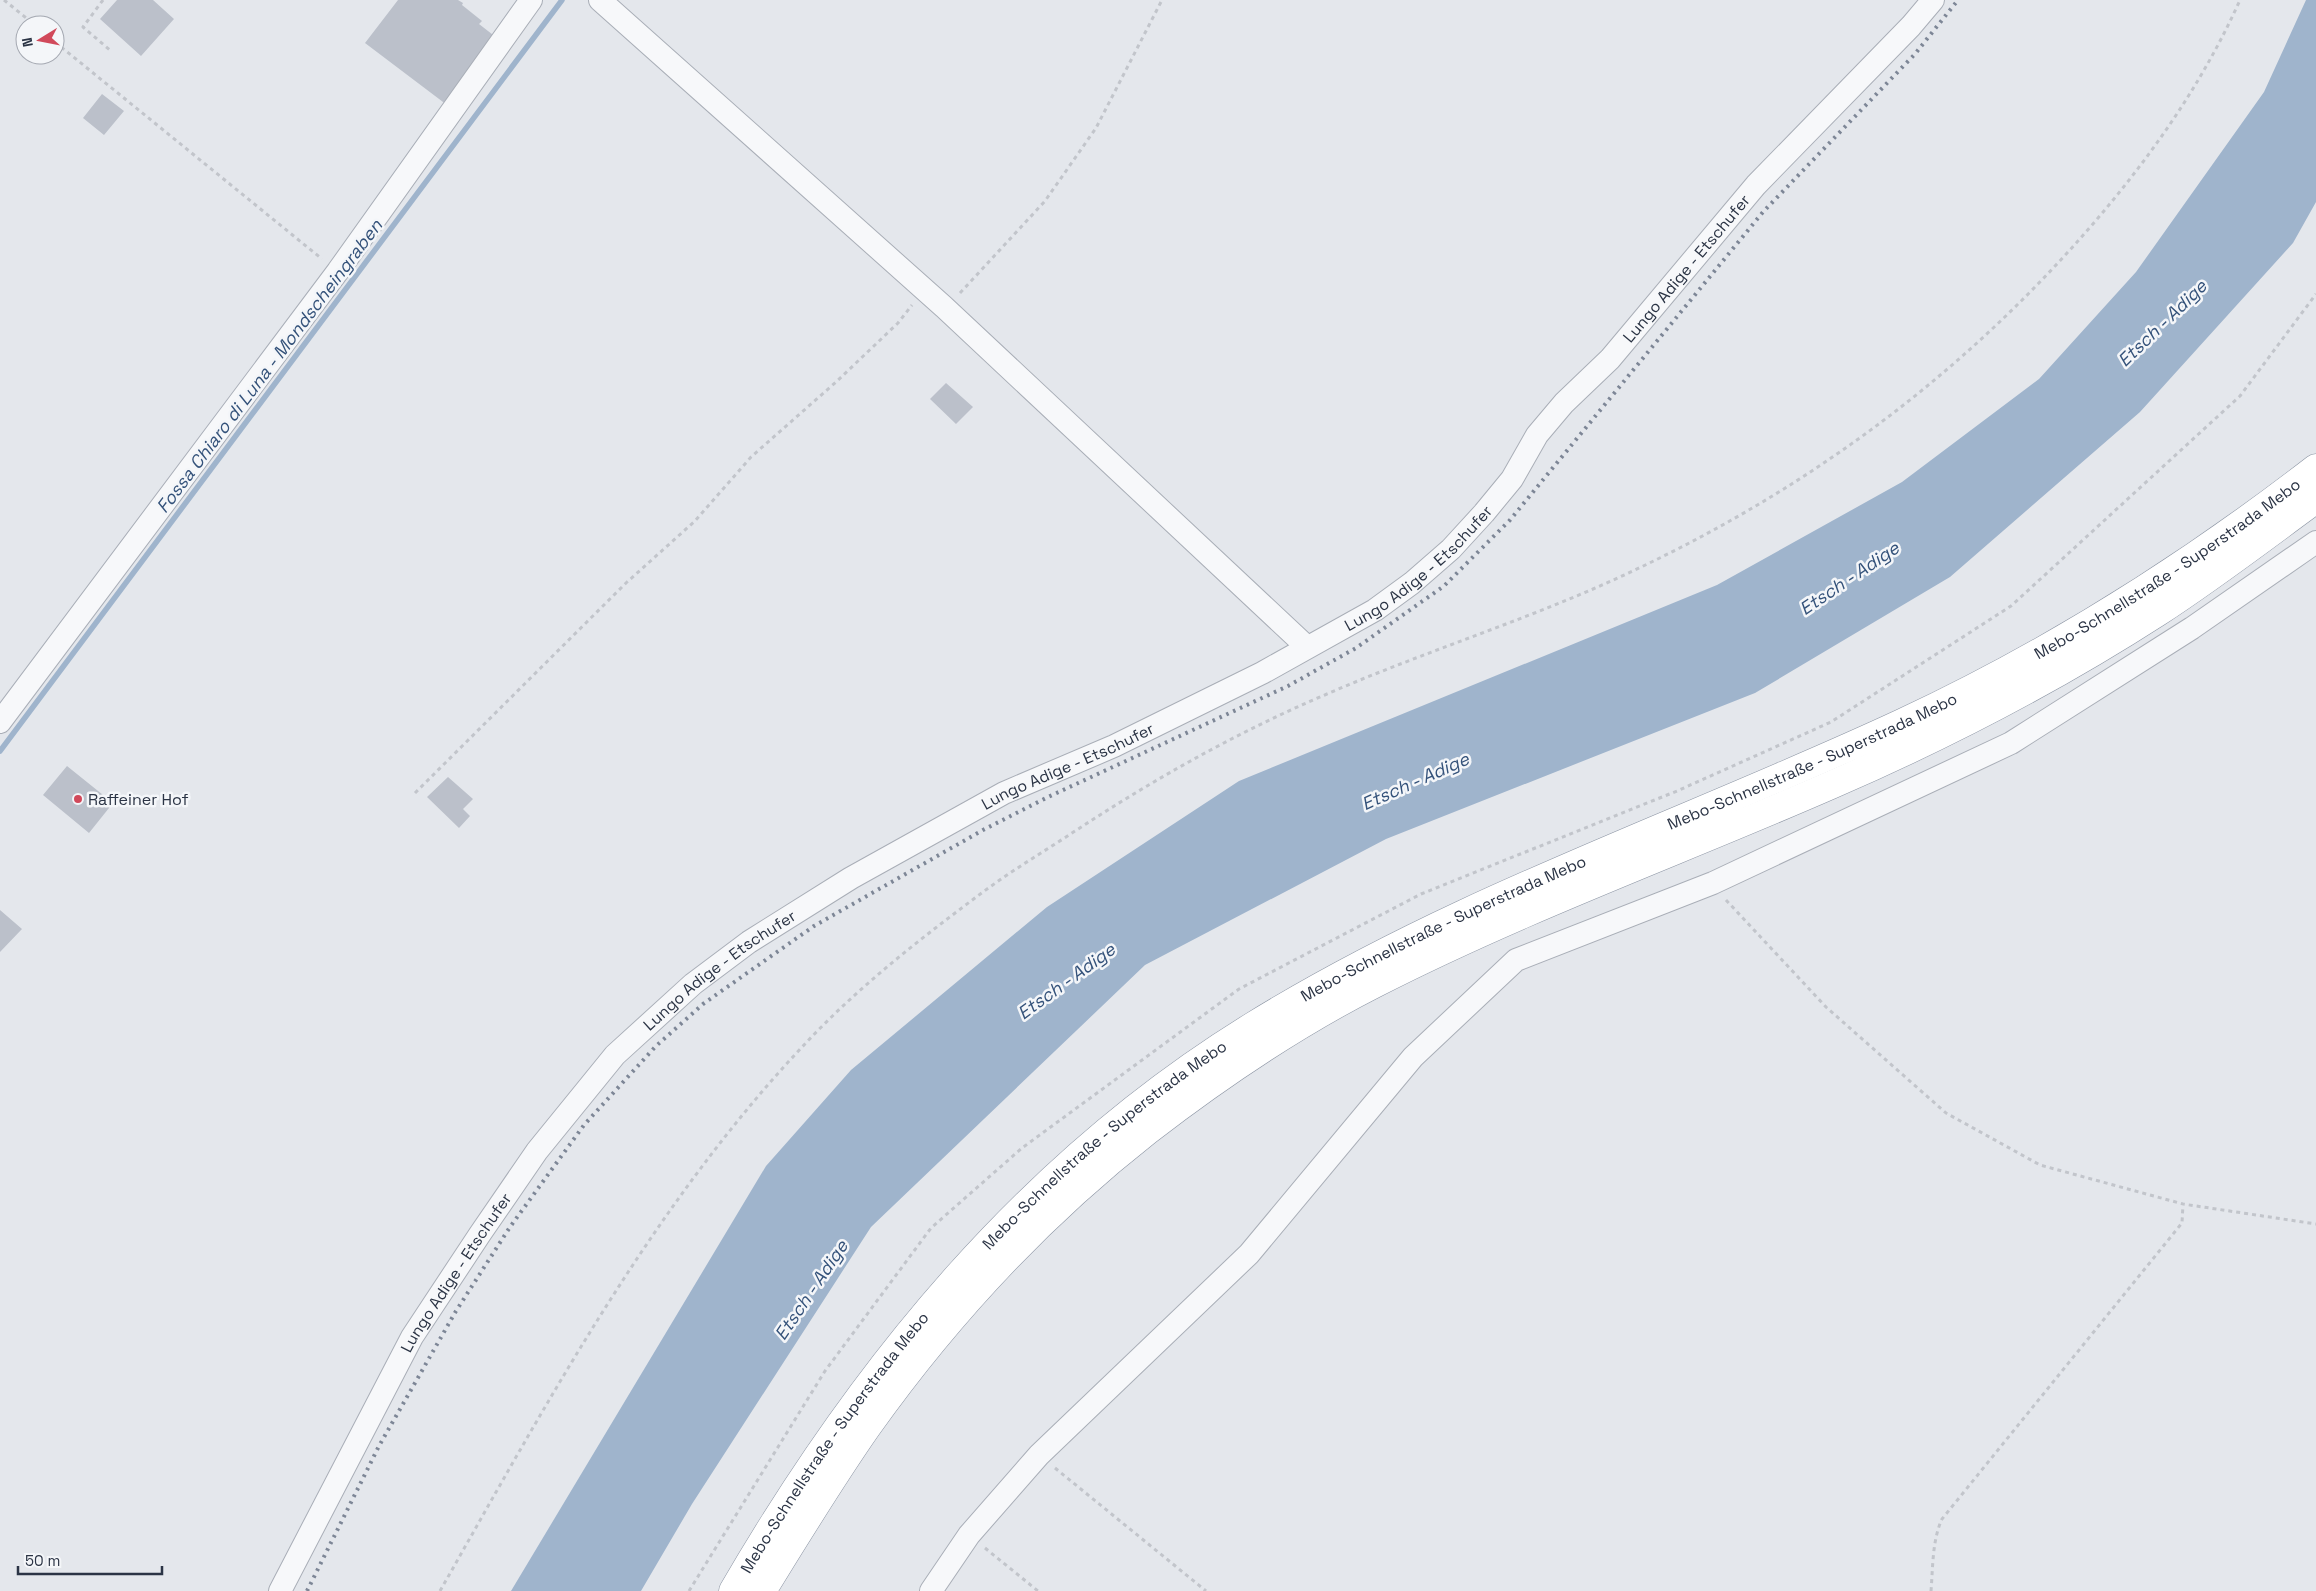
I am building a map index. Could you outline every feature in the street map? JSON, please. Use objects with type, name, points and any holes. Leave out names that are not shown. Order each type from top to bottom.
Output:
[{"type":"highway","name":"Mebo-Schnellstraße - Superstrada Mebo","points":[[733,1591],[821,1450],[911,1328],[958,1274],[1010,1218],[1061,1171],[1126,1116],[1197,1064],[1250,1028],[1317,988],[1383,952],[1456,916],[1818,761],[1907,721],[1996,675],[2146,588],[2259,512],[2316,468]]},
{"type":"highway","name":"Mebo-Schnellstraße - Superstrada Mebo","points":[[762,1591],[814,1506],[870,1424],[934,1340],[994,1271],[1071,1196],[1127,1149],[1229,1073],[1310,1021],[1383,980],[1554,902],[1833,784],[2004,703],[2071,666],[2161,610],[2316,499]]},
{"type":"street","points":[[0,722],[338,271],[531,0]]},
{"type":"street","points":[[600,0],[944,307],[1307,647]]},
{"type":"street","name":"Lungo Adige - Etschufer","points":[[280,1591],[412,1337],[536,1152],[615,1055],[709,972],[749,942],[850,878],[1004,793],[1114,746],[1231,690],[1375,610],[1412,584],[1451,549],[1512,479],[1538,435],[1564,403],[1610,359],[1756,186],[1911,26],[1933,0]]},
{"type":"street","points":[[931,1591],[969,1535],[1039,1455],[1249,1254],[1413,1057],[1516,960],[1712,883],[2011,743],[2192,628],[2316,542]]},
{"type":"path","points":[[4,0],[23,15]]},
{"type":"path","points":[[103,0],[83,27],[110,51]]},
{"type":"path","points":[[944,307],[966,287],[1045,201],[1096,128],[1162,0]]},
{"type":"path","points":[[440,1591],[564,1375],[618,1287],[667,1213],[727,1133],[805,1043],[887,966],[988,888],[1135,792],[1231,738],[1330,692],[1594,589],[1740,517],[1809,474],[1882,424],[1982,340],[2060,262],[2119,193],[2181,110],[2217,50],[2240,0]]},
{"type":"path","points":[[65,50],[338,271]]},
{"type":"path","points":[[416,793],[626,583],[695,521],[751,457],[836,382],[898,323],[925,290]]},
{"type":"path","points":[[1712,883],[1734,910],[1826,1007],[1946,1113],[2040,1165],[2183,1204],[2316,1224]]},
{"type":"path","points":[[1931,1591],[1938,1529],[1942,1519],[2182,1223],[2183,1204]]},
{"type":"path","points":[[1039,1455],[1206,1591]]},
{"type":"path","points":[[969,1535],[1038,1591]]},
{"type":"water","name":"Etsch - Adige","points":[[2306,0],[2316,0],[2316,202],[2293,243],[2140,412],[1950,577],[1755,693],[1386,839],[1145,965],[871,1227],[692,1504],[641,1591],[511,1591],[766,1166],[851,1070],[1047,907],[1239,781],[1717,585],[1902,482],[2039,379],[2136,272],[2264,92]]},
{"type":"building","points":[[117,0],[153,0],[174,19],[141,56],[100,19]]},
{"type":"building","points":[[398,0],[458,0],[482,21],[479,24],[497,38],[447,105],[365,43]]},
{"type":"building","points":[[102,94],[124,111],[104,135],[83,118]]},
{"type":"building","points":[[946,383],[973,407],[956,424],[930,399]]},
{"type":"building","name":"Raffeiner Hof","points":[[67,766],[113,803],[89,833],[43,795]]},
{"type":"building","points":[[448,777],[473,799],[463,809],[470,816],[459,828],[427,797]]},
{"type":"building","points":[[0,910],[22,929],[0,952]]},
{"type":"waterway","name":"Fossa Chiaro di Luna - Mondscheingraben","points":[[0,751],[562,0]]},
{"type":"railway","points":[[307,1591],[379,1446],[456,1311],[510,1227],[584,1125],[656,1046],[703,1004],[814,926],[983,830],[1048,797],[1288,686],[1356,648],[1444,586],[1510,520],[1763,212],[1915,54],[1958,0]]},
{"type":"place","name":"Raffeiner Hof","points":[[78,799]]}]
